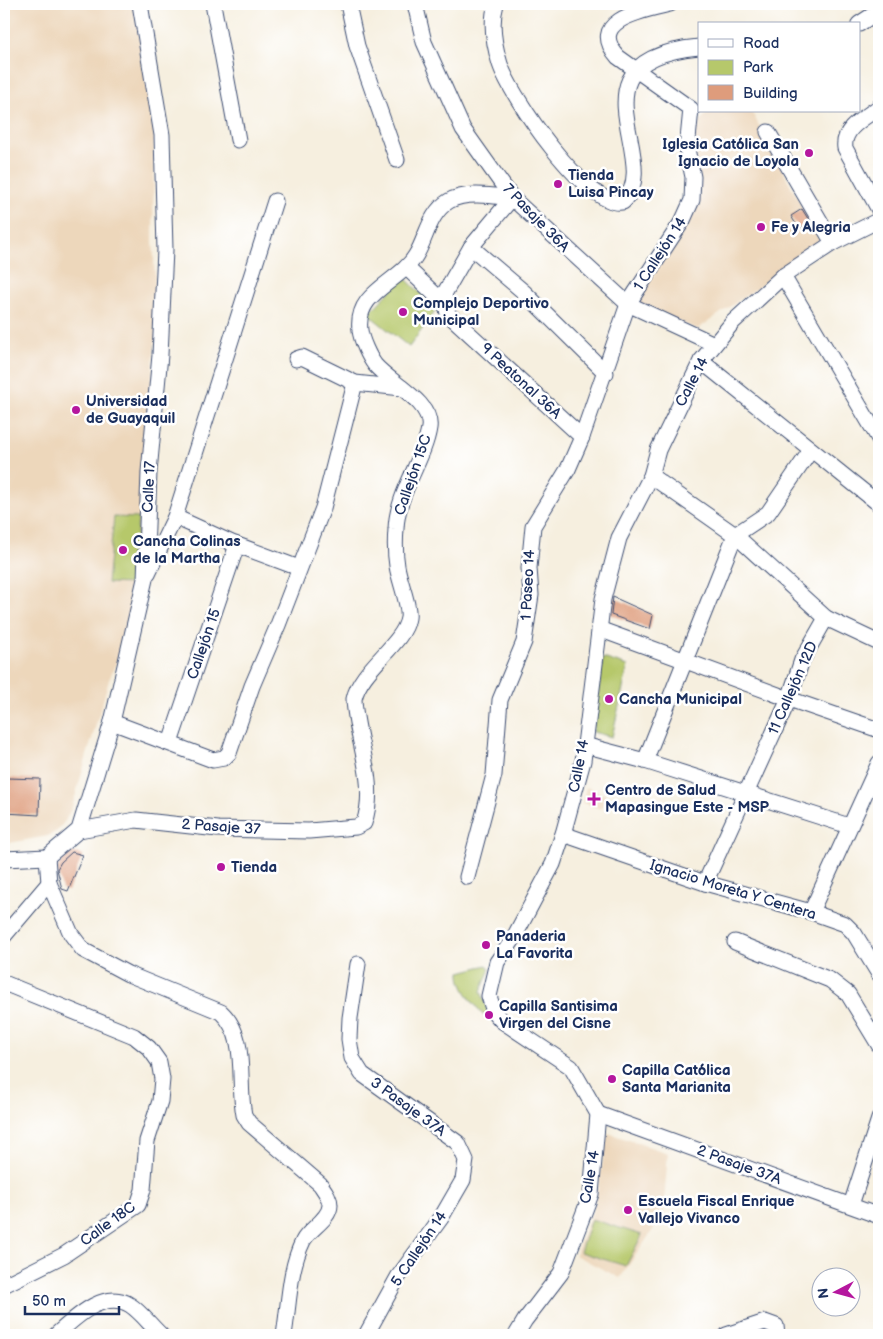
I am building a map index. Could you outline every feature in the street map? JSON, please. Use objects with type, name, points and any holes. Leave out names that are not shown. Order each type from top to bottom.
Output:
[{"type":"street","name":"Calle 17","points":[[79,830],[112,722],[145,579],[149,472],[160,355],[165,250],[162,135],[140,4]]},
{"type":"street","points":[[213,4],[238,140]]},
{"type":"street","points":[[348,4],[357,46],[397,160]]},
{"type":"street","name":"7 Pasaje 36A","points":[[415,4],[424,42],[463,130],[512,198],[628,304],[714,344]]},
{"type":"street","points":[[496,4],[492,24],[500,66],[524,111],[543,139],[595,193],[614,204],[623,202],[633,188],[635,176],[626,122],[626,93],[637,69],[656,56],[673,50],[698,47]]},
{"type":"street","points":[[637,69],[618,57],[611,49],[609,32],[619,19],[670,4]]},
{"type":"street","points":[[860,23],[879,11]]},
{"type":"street","name":"1 Callejón 14","points":[[628,304],[683,220],[692,200],[693,177],[687,150],[693,114],[689,106],[637,69]]},
{"type":"street","points":[[879,107],[847,132],[844,140],[846,148],[879,210]]},
{"type":"street","points":[[768,132],[833,243]]},
{"type":"street","name":"Callejón 15C","points":[[364,823],[369,781],[354,699],[358,686],[400,634],[408,617],[397,567],[396,527],[407,484],[429,431],[430,421],[426,410],[375,364],[360,330],[363,311],[371,295],[407,268],[417,253],[430,222],[439,208],[450,200],[487,195],[512,198]]},
{"type":"street","points":[[444,303],[444,294],[471,247],[512,198]]},
{"type":"street","points":[[145,579],[174,517],[275,201]]},
{"type":"street","name":"Calle 14","points":[[516,1335],[524,1320],[562,1273],[591,1194],[598,1114],[571,1068],[502,1021],[494,1012],[489,996],[497,962],[512,941],[553,864],[563,834],[583,761],[603,599],[618,538],[651,476],[658,450],[701,361],[714,344],[733,322],[783,276],[833,243],[879,220]]},
{"type":"street","points":[[471,247],[525,294],[606,373]]},
{"type":"street","name":"9 Peatonal 36A","points":[[407,268],[444,303],[448,314],[582,437]]},
{"type":"street","points":[[783,276],[879,439]]},
{"type":"street","name":"1 Paseo 14","points":[[467,877],[494,775],[500,700],[524,642],[531,595],[529,568],[533,526],[568,469],[582,437],[606,373],[628,304]]},
{"type":"street","points":[[296,359],[302,357],[355,383],[402,388]]},
{"type":"street","points":[[701,361],[879,504]]},
{"type":"street","points":[[112,722],[170,742],[213,760],[224,758],[230,753],[252,686],[323,508],[355,383]]},
{"type":"street","points":[[645,761],[735,535],[768,514],[811,450]]},
{"type":"street","points":[[651,476],[735,535],[826,618],[879,643]]},
{"type":"street","points":[[174,517],[237,545],[299,568]]},
{"type":"street","name":"Callejón 15","points":[[170,742],[237,545]]},
{"type":"street","name":"11 Callejón 12D","points":[[705,883],[789,699],[802,660],[826,618]]},
{"type":"street","points":[[599,629],[686,662],[879,730]]},
{"type":"street","points":[[584,745],[645,761],[849,826]]},
{"type":"street","points":[[811,912],[879,763]]},
{"type":"street","name":"2 Pasaje 37","points":[[79,830],[136,820],[218,829],[308,831],[356,827],[364,823]]},
{"type":"street","points":[[4,859],[47,857],[79,830]]},
{"type":"street","name":"Ignacio Moreta Y Centera","points":[[563,834],[705,883],[811,912],[845,924],[854,933],[879,974]]},
{"type":"street","points":[[47,857],[49,883],[71,934],[83,950],[128,974],[221,1012],[232,1021],[239,1042],[244,1114],[250,1123],[320,1184],[327,1195],[330,1205],[327,1214],[303,1241],[298,1256],[284,1335]]},
{"type":"street","points":[[5,932],[49,883]]},
{"type":"street","points":[[735,942],[830,980],[848,994],[879,1045]]},
{"type":"street","name":"3 Pasaje 37A","points":[[358,964],[350,1018],[352,1058],[362,1074],[458,1143],[466,1160]]},
{"type":"street","name":"Calle 18C","points":[[4,983],[134,1036],[149,1048],[160,1062],[162,1079],[160,1101],[147,1141],[143,1190],[138,1205],[64,1255],[4,1285]]},
{"type":"street","name":"2 Pasaje 37A","points":[[598,1114],[879,1216]]},
{"type":"street","points":[[851,1205],[879,1118]]},
{"type":"street","name":"5 Callejón 14","points":[[366,1335],[398,1277],[441,1218],[463,1180],[466,1160]]},
{"type":"street","points":[[56,1335],[80,1312],[110,1299],[129,1304],[161,1335]]},
{"type":"street","points":[[726,1335],[765,1322],[777,1331]]},
{"type":"shaded area","name":"Universidad de Guayaquil","points":[[4,4],[134,4],[154,129],[153,240],[157,314],[135,592],[130,627],[109,680],[72,807],[65,821],[57,831],[48,836],[4,844]]},
{"type":"shaded area","points":[[708,112],[750,112],[754,116],[821,243],[698,329],[637,304],[698,199],[692,156],[697,124]]},
{"type":"shaded area","name":"Centro de Salud Mapasingue Este - MSP","points":[[586,787],[606,795],[601,809],[582,803]]},
{"type":"shaded area","name":"Escuela Fiscal Enrique Vallejo Vivanco","points":[[608,1133],[668,1153],[663,1215],[620,1278],[575,1255],[595,1205]]},
{"type":"green space","name":"Complejo Deportivo Municipal","points":[[404,277],[437,309],[409,347],[368,314]]},
{"type":"green space","name":"Cancha Colinas de la Martha","points":[[114,517],[138,518],[133,584],[107,583]]},
{"type":"green space","name":"Cancha Municipal","points":[[603,658],[628,666],[612,737],[593,732]]},
{"type":"green space","points":[[487,965],[490,969],[481,991],[488,1012],[483,1015],[464,989],[460,972]]},
{"type":"green space","points":[[591,1219],[642,1235],[626,1266],[580,1252]]},
{"type":"building","points":[[802,209],[810,222],[799,229],[791,216]]},
{"type":"building","points":[[613,597],[653,615],[650,629],[611,615]]},
{"type":"building","points":[[7,778],[40,779],[39,815],[5,813]]},
{"type":"building","points":[[72,852],[83,855],[68,891],[62,889],[57,869],[61,862]]},
{"type":"place","name":"Iglesia Católica San Ignacio de Loyola","points":[[809,153]]},
{"type":"place","name":"Tienda Luisa Pincay","points":[[558,184]]},
{"type":"place","name":"Fe y Alegria","points":[[761,227]]},
{"type":"place","name":"Complejo Deportivo Municipal","points":[[403,312]]},
{"type":"place","name":"Universidad de Guayaquil","points":[[76,410]]},
{"type":"place","name":"Cancha Colinas de la Martha","points":[[123,550]]},
{"type":"place","name":"Cancha Municipal","points":[[609,699]]},
{"type":"place","name":"Centro de Salud Mapasingue Este - MSP","points":[[594,799]]},
{"type":"place","name":"Tienda","points":[[221,867]]},
{"type":"place","name":"Panaderia La Favorita","points":[[486,945]]},
{"type":"place","name":"Capilla Santisima Virgen del Cisne","points":[[489,1015]]},
{"type":"place","name":"Capilla Católica Santa Marianita","points":[[612,1079]]},
{"type":"place","name":"Escuela Fiscal Enrique Vallejo Vivanco","points":[[628,1210]]}]
